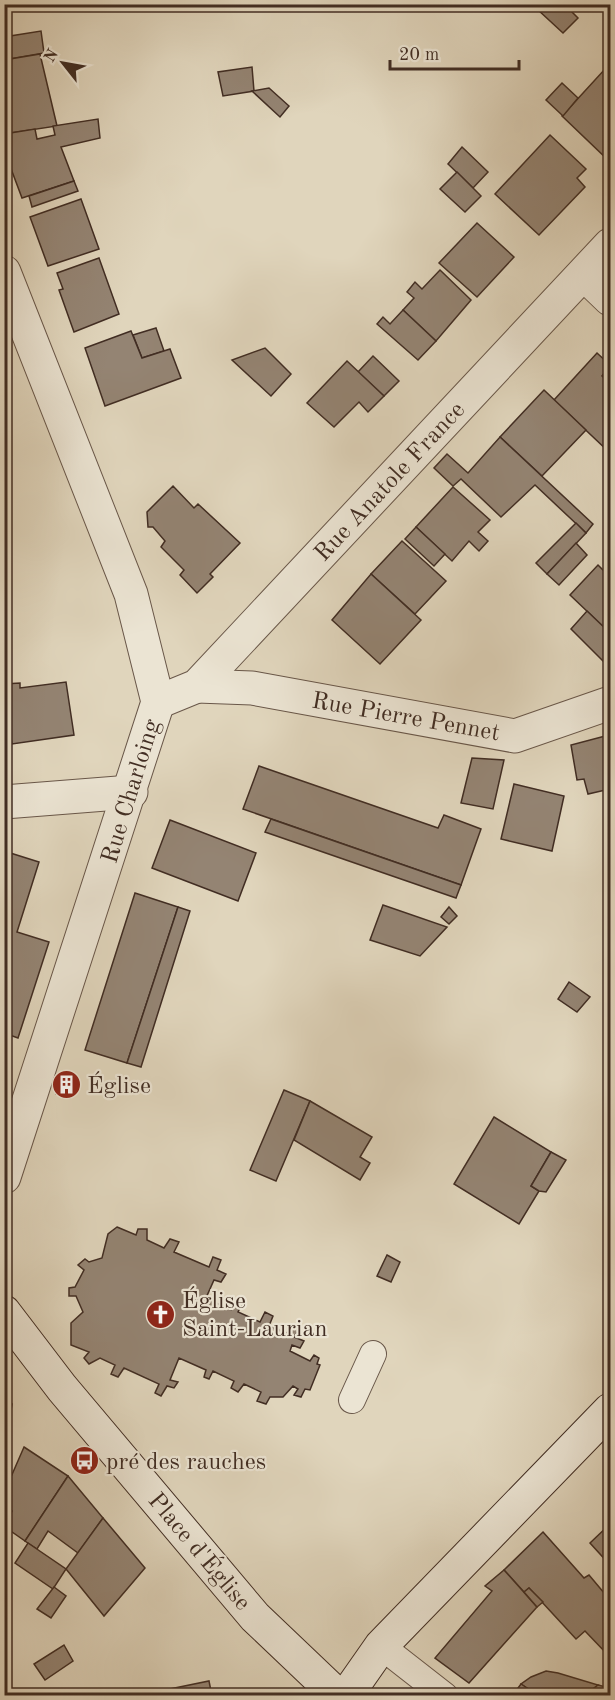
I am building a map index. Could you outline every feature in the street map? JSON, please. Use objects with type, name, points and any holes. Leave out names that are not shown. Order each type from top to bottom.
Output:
[{"type":"street","name":"Rue Anatole France","points":[[158,702],[197,686],[610,245]]},
{"type":"street","name":"Rue Charloing","points":[[4,272],[131,594],[158,702],[131,792],[4,1177]]},
{"type":"street","points":[[584,274],[610,299]]},
{"type":"street","name":"Rue Pierre Pennet","points":[[197,686],[252,688],[515,736],[610,703]]},
{"type":"street","points":[[4,802],[131,792]]},
{"type":"street","name":"Place d'Église","points":[[4,1312],[62,1388],[255,1617],[338,1695]]},
{"type":"street","points":[[346,1695],[381,1646],[599,1430],[610,1410]]},
{"type":"lane","points":[[352,1400],[373,1354]]},
{"type":"lane","points":[[381,1646],[445,1695]]},
{"type":"building","points":[[542,4],[564,4],[578,18],[563,33],[537,9]]},
{"type":"building","points":[[41,31],[44,53],[4,60],[4,37]]},
{"type":"building","points":[[40,54],[57,126],[4,134],[4,60]]},
{"type":"building","points":[[252,67],[254,91],[223,96],[218,72]]},
{"type":"building","points":[[605,69],[610,74],[610,155],[607,159],[562,116]]},
{"type":"building","points":[[562,83],[578,98],[563,116],[546,100]]},
{"type":"building","points":[[269,88],[289,106],[280,117],[252,91]]},
{"type":"building","points":[[98,119],[100,138],[61,147],[74,181],[22,198],[4,150],[4,134],[35,129],[37,139],[55,135],[53,126]]},
{"type":"building","points":[[550,135],[586,169],[577,178],[585,187],[539,235],[495,194]]},
{"type":"building","points":[[462,147],[488,172],[473,188],[448,164]]},
{"type":"building","points":[[457,172],[481,196],[465,212],[440,189]]},
{"type":"building","points":[[74,181],[78,191],[32,207],[29,196]]},
{"type":"building","points":[[81,199],[99,249],[48,266],[30,217]]},
{"type":"building","points":[[477,223],[514,257],[477,297],[439,263]]},
{"type":"building","points":[[99,258],[119,314],[74,332],[59,290],[63,289],[57,273]]},
{"type":"building","points":[[440,270],[471,300],[436,341],[403,310],[414,298],[407,292],[415,282],[422,289]]},
{"type":"building","points":[[403,310],[436,341],[418,360],[377,324],[383,317],[390,324]]},
{"type":"building","points":[[156,328],[164,351],[142,358],[133,335]]},
{"type":"building","points":[[131,331],[142,358],[170,349],[181,378],[105,406],[85,348]]},
{"type":"building","points":[[265,348],[291,374],[271,396],[232,360]]},
{"type":"building","points":[[597,353],[610,365],[602,376],[610,384],[610,453],[554,400]]},
{"type":"building","points":[[373,356],[399,381],[384,396],[358,372]]},
{"type":"building","points":[[347,361],[384,396],[368,412],[359,402],[334,427],[307,403]]},
{"type":"building","points":[[544,390],[586,430],[542,476],[500,437]]},
{"type":"building","points":[[500,437],[593,524],[586,533],[535,485],[501,517],[461,479],[453,486],[434,468],[447,454],[468,473]]},
{"type":"building","points":[[173,486],[194,508],[198,504],[240,543],[210,574],[213,577],[197,593],[180,575],[184,570],[161,547],[165,541],[153,527],[148,527],[147,512]]},
{"type":"building","points":[[453,487],[490,520],[478,532],[488,541],[479,551],[469,541],[452,561],[416,527]]},
{"type":"building","points":[[576,523],[586,533],[547,574],[536,563]]},
{"type":"building","points":[[416,527],[445,554],[434,566],[405,539]]},
{"type":"building","points":[[402,541],[446,581],[415,614],[371,574]]},
{"type":"building","points":[[576,543],[587,555],[559,585],[547,574]]},
{"type":"building","points":[[598,565],[610,577],[610,633],[570,595]]},
{"type":"building","points":[[371,574],[421,620],[380,664],[332,620]]},
{"type":"building","points":[[587,611],[610,633],[610,668],[571,629]]},
{"type":"building","points":[[4,643],[10,683],[4,684]]},
{"type":"building","points":[[66,682],[74,735],[12,744],[7,716],[4,716],[4,684],[20,683],[20,688]]},
{"type":"building","points":[[609,735],[610,789],[588,794],[584,779],[577,780],[571,745]]},
{"type":"building","points":[[472,758],[504,760],[493,809],[461,803]]},
{"type":"building","points":[[259,766],[438,828],[444,815],[481,829],[461,885],[243,809]]},
{"type":"building","points":[[514,784],[564,796],[552,851],[501,839]]},
{"type":"building","points":[[271,819],[461,885],[456,898],[265,832]]},
{"type":"building","points":[[170,820],[256,853],[238,901],[152,868]]},
{"type":"building","points":[[4,851],[39,862],[17,932],[49,942],[18,1038],[4,1033]]},
{"type":"building","points":[[135,893],[178,907],[127,1063],[85,1050]]},
{"type":"building","points":[[383,905],[447,927],[420,956],[370,940]]},
{"type":"building","points":[[178,907],[190,911],[141,1067],[127,1063]]},
{"type":"building","points":[[449,907],[457,916],[449,924],[441,917]]},
{"type":"building","points":[[569,982],[590,997],[577,1012],[558,999]]},
{"type":"building","name":"Église","points":[[63,1072],[76,1076],[69,1098],[56,1094]]},
{"type":"building","points":[[284,1090],[310,1101],[276,1181],[250,1170]]},
{"type":"building","points":[[310,1101],[372,1137],[360,1157],[370,1163],[360,1180],[294,1140]]},
{"type":"building","points":[[494,1117],[551,1152],[531,1186],[539,1191],[519,1224],[454,1184]]},
{"type":"building","points":[[551,1152],[566,1160],[546,1192],[539,1191],[531,1186]]},
{"type":"building","name":"Église Saint-Laurian","points":[[117,1227],[136,1235],[138,1229],[147,1229],[147,1240],[164,1248],[170,1239],[179,1242],[174,1252],[209,1267],[213,1257],[221,1260],[217,1270],[226,1274],[221,1282],[214,1280],[206,1298],[231,1310],[236,1299],[243,1302],[238,1312],[260,1322],[265,1312],[273,1316],[269,1326],[287,1333],[291,1324],[300,1328],[294,1337],[304,1341],[300,1348],[292,1345],[290,1351],[310,1361],[314,1355],[319,1358],[317,1364],[320,1365],[310,1390],[305,1389],[301,1397],[294,1395],[298,1389],[293,1386],[283,1397],[270,1397],[266,1404],[257,1401],[261,1392],[244,1384],[238,1392],[231,1388],[234,1381],[213,1371],[209,1379],[204,1377],[206,1370],[179,1358],[170,1380],[178,1382],[174,1388],[167,1386],[161,1396],[155,1393],[159,1384],[124,1368],[118,1377],[111,1374],[115,1365],[100,1358],[89,1364],[84,1358],[89,1352],[71,1345],[71,1323],[83,1312],[76,1296],[69,1296],[69,1288],[75,1287],[84,1270],[78,1265],[85,1259],[89,1262],[102,1258],[108,1234]]},
{"type":"building","points":[[387,1255],[400,1262],[391,1282],[377,1276]]},
{"type":"building","points":[[4,1394],[12,1404],[4,1454]]},
{"type":"building","points":[[24,1447],[68,1476],[25,1541],[5,1527],[12,1511],[4,1505],[4,1493]]},
{"type":"building","points":[[68,1476],[103,1518],[78,1553],[48,1531],[37,1549],[25,1541]]},
{"type":"building","points":[[103,1518],[145,1568],[104,1616],[66,1569]]},
{"type":"building","points":[[610,1524],[610,1565],[590,1543]]},
{"type":"building","points":[[543,1532],[584,1578],[589,1575],[610,1600],[610,1649],[606,1653],[585,1631],[576,1639],[529,1588],[524,1592],[504,1570]]},
{"type":"building","points":[[28,1543],[66,1569],[53,1589],[15,1563]]},
{"type":"building","points":[[504,1570],[537,1607],[469,1683],[435,1658],[492,1591],[485,1586]]},
{"type":"building","points":[[54,1587],[66,1596],[51,1618],[37,1609]]},
{"type":"building","points":[[529,1588],[543,1602],[537,1607],[524,1592]]},
{"type":"building","points":[[64,1645],[73,1661],[45,1680],[34,1664]]},
{"type":"building","points":[[546,1671],[598,1685],[584,1696],[539,1696],[521,1684]]},
{"type":"building","points":[[209,1681],[212,1696],[151,1696],[150,1693]]},
{"type":"building","points":[[521,1684],[539,1696],[512,1696]]},
{"type":"building","points":[[598,1685],[610,1688],[610,1696],[584,1696]]},
{"type":"place","name":"Église","points":[[66,1085]]},
{"type":"place","name":"Église Saint-Laurian","points":[[161,1314]]},
{"type":"place","name":"pré des rauches","points":[[85,1461]]}]
